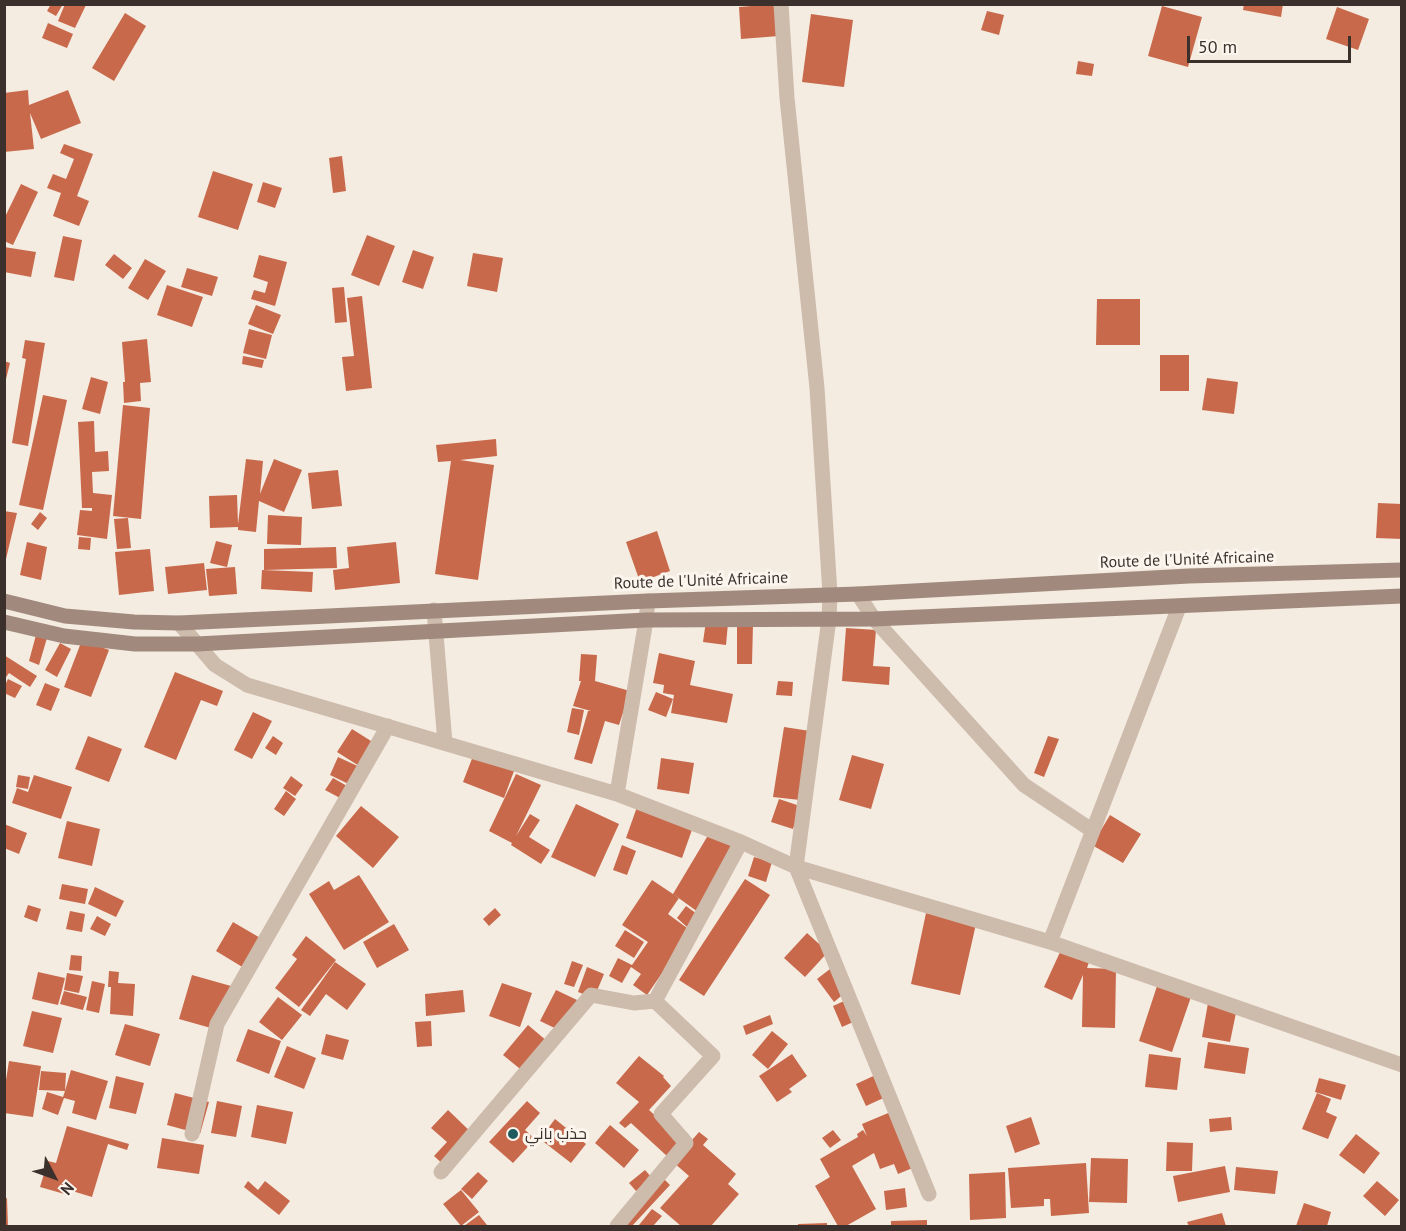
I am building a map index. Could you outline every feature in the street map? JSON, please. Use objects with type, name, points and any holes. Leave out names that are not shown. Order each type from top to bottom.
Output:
[{"type":"main road","name":"Route de l'Unité Africaine","points":[[4,600],[65,616],[179,623],[434,610],[858,594],[1189,576],[1401,570]]},
{"type":"main road","points":[[4,622],[64,636],[135,644],[197,644],[646,620],[874,619],[1401,596]]},
{"type":"main road","points":[[134,622],[135,644]]},
{"type":"street","points":[[781,4],[787,98],[817,388],[830,594],[829,619],[796,867],[929,1194]]},
{"type":"street","points":[[858,594],[874,619],[1024,785],[1093,831]]},
{"type":"street","points":[[617,794],[648,601]]},
{"type":"street","points":[[1050,942],[1179,607]]},
{"type":"street","points":[[434,610],[446,744]]},
{"type":"street","points":[[179,623],[215,665],[248,685],[617,794],[741,842],[796,867],[1050,942],[1401,1065]]},
{"type":"street","points":[[192,1134],[217,1024],[387,726]]},
{"type":"street","points":[[655,1000],[741,842]]},
{"type":"street","points":[[441,1172],[591,995],[634,1003],[655,1000]]},
{"type":"street","points":[[617,1227],[686,1143],[661,1114],[713,1056],[655,1000]]},
{"type":"building","points":[[51,4],[63,4],[56,16],[47,11]]},
{"type":"building","points":[[65,4],[86,5],[75,28],[58,21]]},
{"type":"building","points":[[777,4],[779,36],[741,39],[739,7]]},
{"type":"building","points":[[1244,4],[1283,4],[1281,17],[1243,10]]},
{"type":"building","points":[[1162,6],[1202,17],[1188,67],[1148,56]]},
{"type":"building","points":[[1337,7],[1369,19],[1358,50],[1326,39]]},
{"type":"building","points":[[987,11],[1004,15],[999,35],[981,30]]},
{"type":"building","points":[[125,13],[146,26],[114,81],[92,68]]},
{"type":"building","points":[[811,14],[853,20],[844,87],[802,82]]},
{"type":"building","points":[[48,23],[73,34],[67,48],[42,38]]},
{"type":"building","points":[[1078,61],[1094,64],[1092,76],[1076,74]]},
{"type":"building","points":[[28,90],[29,105],[68,90],[81,123],[41,139],[30,113],[34,149],[4,152],[4,93]]},
{"type":"building","points":[[64,144],[93,154],[77,196],[89,201],[79,226],[53,216],[61,193],[47,188],[53,174],[66,179],[74,159],[60,153]]},
{"type":"building","points":[[342,156],[346,191],[333,193],[329,158]]},
{"type":"building","points":[[213,171],[253,184],[238,230],[198,217]]},
{"type":"building","points":[[263,182],[282,188],[275,208],[257,202]]},
{"type":"building","points":[[21,184],[38,192],[13,245],[4,241],[4,219]]},
{"type":"building","points":[[367,235],[395,246],[379,286],[351,275]]},
{"type":"building","points":[[63,236],[82,240],[74,281],[54,277]]},
{"type":"building","points":[[4,247],[36,252],[31,277],[4,272]]},
{"type":"building","points":[[413,250],[434,257],[423,289],[402,282]]},
{"type":"building","points":[[473,253],[503,258],[497,292],[467,286]]},
{"type":"building","points":[[114,254],[132,268],[123,279],[105,265]]},
{"type":"building","points":[[259,255],[287,262],[275,306],[251,299],[254,290],[265,293],[268,282],[253,277]]},
{"type":"building","points":[[145,259],[166,271],[148,300],[128,288]]},
{"type":"building","points":[[187,268],[218,277],[212,296],[181,287]]},
{"type":"building","points":[[167,285],[203,297],[192,327],[157,315]]},
{"type":"building","points":[[344,287],[347,322],[335,323],[332,288]]},
{"type":"building","points":[[362,296],[372,388],[346,391],[342,357],[354,356],[347,298]]},
{"type":"building","points":[[1097,299],[1140,299],[1140,345],[1096,345]]},
{"type":"building","points":[[256,305],[281,315],[273,334],[248,324]]},
{"type":"building","points":[[249,329],[272,335],[266,359],[243,353]]},
{"type":"building","points":[[147,339],[151,382],[140,383],[141,401],[124,403],[122,342]]},
{"type":"building","points":[[25,340],[45,343],[28,446],[12,443],[26,359],[22,358]]},
{"type":"building","points":[[1160,355],[1189,355],[1189,391],[1160,391]]},
{"type":"building","points":[[243,356],[264,360],[262,368],[242,364]]},
{"type":"building","points":[[4,361],[10,363],[5,383],[4,383]]},
{"type":"building","points":[[91,377],[108,382],[100,414],[82,409]]},
{"type":"building","points":[[1207,378],[1238,382],[1234,414],[1202,410]]},
{"type":"building","points":[[43,395],[67,400],[43,510],[19,505]]},
{"type":"building","points":[[123,405],[150,408],[141,519],[113,516]]},
{"type":"building","points":[[94,421],[95,452],[108,451],[109,471],[92,472],[93,493],[112,495],[107,539],[77,535],[80,510],[92,511],[92,508],[82,508],[78,422]]},
{"type":"building","points":[[496,439],[497,456],[460,460],[494,465],[478,580],[435,574],[451,461],[438,462],[436,445]]},
{"type":"building","points":[[246,459],[263,461],[260,494],[274,459],[302,470],[284,512],[259,501],[256,532],[238,530],[238,527],[210,528],[209,496],[237,495],[238,524]]},
{"type":"building","points":[[338,470],[342,506],[312,509],[308,473]]},
{"type":"building","points":[[1378,503],[1402,504],[1402,539],[1376,538]]},
{"type":"building","points":[[4,511],[17,513],[5,563],[4,563]]},
{"type":"building","points":[[40,512],[47,518],[38,530],[31,524]]},
{"type":"building","points":[[268,515],[302,517],[301,545],[267,544]]},
{"type":"building","points":[[128,518],[131,548],[117,549],[114,519]]},
{"type":"building","points":[[657,531],[670,571],[640,582],[626,542]]},
{"type":"building","points":[[79,537],[91,538],[90,550],[78,549]]},
{"type":"building","points":[[216,541],[232,545],[227,567],[210,563]]},
{"type":"building","points":[[27,542],[47,547],[41,580],[20,575]]},
{"type":"building","points":[[396,542],[400,583],[335,590],[333,570],[349,568],[347,547]]},
{"type":"building","points":[[336,547],[337,568],[264,570],[264,549]]},
{"type":"building","points":[[150,549],[154,591],[119,595],[115,552]]},
{"type":"building","points":[[204,563],[207,590],[168,594],[165,567]]},
{"type":"building","points":[[235,567],[237,594],[209,596],[206,569]]},
{"type":"building","points":[[262,570],[313,572],[312,592],[261,589]]},
{"type":"building","points":[[706,621],[728,623],[726,645],[703,642]]},
{"type":"building","points":[[737,624],[753,624],[752,664],[737,664]]},
{"type":"building","points":[[846,628],[876,630],[873,666],[890,667],[889,685],[842,681]]},
{"type":"building","points":[[36,635],[47,638],[39,665],[29,661]]},
{"type":"building","points":[[82,640],[109,650],[91,697],[64,687]]},
{"type":"building","points":[[60,643],[71,649],[57,677],[45,670]]},
{"type":"building","points":[[659,653],[695,661],[690,685],[733,694],[727,723],[671,713],[674,695],[663,693],[664,685],[653,683]]},
{"type":"building","points":[[581,654],[597,655],[595,681],[630,691],[619,725],[605,721],[592,764],[574,759],[588,711],[591,711],[573,706],[581,681],[579,681]]},
{"type":"building","points":[[4,655],[37,676],[30,687],[9,673],[4,680]]},
{"type":"building","points":[[175,672],[223,691],[217,706],[201,700],[176,760],[144,747]]},
{"type":"building","points":[[8,679],[22,686],[15,698],[4,693]]},
{"type":"building","points":[[778,681],[793,682],[792,696],[776,695]]},
{"type":"building","points":[[45,683],[60,689],[51,711],[36,705]]},
{"type":"building","points":[[656,692],[673,699],[666,717],[648,710]]},
{"type":"building","points":[[572,708],[584,710],[579,735],[567,732]]},
{"type":"building","points":[[253,712],[272,721],[252,759],[234,750]]},
{"type":"building","points":[[784,727],[810,731],[800,800],[773,797]]},
{"type":"building","points":[[352,729],[379,746],[357,788],[330,775],[338,757],[364,769],[337,752]]},
{"type":"building","points":[[88,736],[122,749],[109,782],[75,769]]},
{"type":"building","points":[[273,736],[283,743],[276,755],[265,748]]},
{"type":"building","points":[[1048,736],[1059,739],[1044,777],[1034,773]]},
{"type":"building","points":[[852,755],[884,764],[871,809],[839,800]]},
{"type":"building","points":[[473,756],[514,771],[504,798],[463,782]]},
{"type":"building","points":[[661,758],[694,763],[689,794],[657,789]]},
{"type":"building","points":[[516,774],[541,785],[516,836],[530,814],[540,820],[529,837],[550,850],[541,864],[511,845],[512,843],[489,831]]},
{"type":"building","points":[[18,775],[30,777],[28,789],[16,787]]},
{"type":"building","points":[[34,775],[72,787],[61,819],[12,803],[17,788],[28,792]]},
{"type":"building","points":[[291,776],[303,785],[295,796],[283,788]]},
{"type":"building","points":[[333,778],[347,786],[340,798],[325,790]]},
{"type":"building","points":[[286,791],[296,799],[284,816],[274,809]]},
{"type":"building","points":[[779,799],[800,806],[793,829],[771,822]]},
{"type":"building","points":[[576,804],[619,824],[595,877],[551,857]]},
{"type":"building","points":[[361,806],[399,837],[373,868],[336,836]]},
{"type":"building","points":[[637,807],[693,827],[682,858],[626,838]]},
{"type":"building","points":[[1110,815],[1141,834],[1123,863],[1092,845]]},
{"type":"building","points":[[67,821],[100,829],[92,866],[58,858]]},
{"type":"building","points":[[4,824],[27,833],[19,854],[4,848]]},
{"type":"building","points":[[710,832],[737,847],[698,912],[673,894]]},
{"type":"building","points":[[622,845],[636,851],[627,875],[613,870]]},
{"type":"building","points":[[754,857],[772,862],[766,882],[748,876]]},
{"type":"building","points":[[359,875],[389,922],[344,950],[309,894],[329,881],[334,890]]},
{"type":"building","points":[[745,879],[770,895],[704,996],[679,980]]},
{"type":"building","points":[[652,880],[679,898],[668,914],[691,931],[647,995],[633,985],[641,974],[631,967],[622,983],[609,976],[618,958],[632,965],[648,942],[622,925]]},
{"type":"building","points":[[62,884],[88,889],[85,904],[59,899]]},
{"type":"building","points":[[95,887],[124,901],[116,917],[88,904]]},
{"type":"building","points":[[28,905],[41,909],[37,922],[24,917]]},
{"type":"building","points":[[686,906],[697,914],[687,927],[677,918]]},
{"type":"building","points":[[495,908],[501,915],[489,926],[483,919]]},
{"type":"building","points":[[70,911],[85,914],[82,932],[66,929]]},
{"type":"building","points":[[926,913],[976,924],[960,995],[911,984]]},
{"type":"building","points":[[97,916],[111,924],[105,936],[90,929]]},
{"type":"building","points":[[233,922],[262,939],[244,968],[216,951]]},
{"type":"building","points":[[394,924],[409,950],[377,968],[363,942]]},
{"type":"building","points":[[625,930],[644,942],[634,958],[615,946]]},
{"type":"building","points":[[807,933],[828,952],[805,977],[784,958]]},
{"type":"building","points":[[306,936],[336,960],[299,1007],[275,988],[297,959],[292,955]]},
{"type":"building","points":[[1061,950],[1089,962],[1087,968],[1116,969],[1115,1028],[1082,1027],[1083,975],[1072,1000],[1044,987]]},
{"type":"building","points":[[71,955],[82,956],[81,971],[69,970]]},
{"type":"building","points":[[572,961],[583,965],[574,987],[564,984]]},
{"type":"building","points":[[335,962],[366,984],[347,1010],[326,994],[310,1016],[301,1010]]},
{"type":"building","points":[[587,967],[604,974],[594,998],[578,992]]},
{"type":"building","points":[[830,969],[847,991],[834,1002],[817,979]]},
{"type":"building","points":[[109,971],[119,972],[118,983],[135,984],[133,1016],[110,1014]]},
{"type":"building","points":[[38,972],[65,978],[58,1005],[32,999]]},
{"type":"building","points":[[67,973],[83,976],[79,993],[64,990]]},
{"type":"building","points":[[192,975],[231,986],[218,1030],[179,1019]]},
{"type":"building","points":[[92,981],[105,984],[99,1013],[86,1010]]},
{"type":"building","points":[[502,983],[532,993],[520,1027],[489,1016]]},
{"type":"building","points":[[1158,983],[1192,994],[1172,1052],[1139,1041]]},
{"type":"building","points":[[463,990],[465,1012],[426,1016],[425,994]]},
{"type":"building","points":[[556,990],[577,1000],[561,1031],[540,1021]]},
{"type":"building","points":[[64,991],[87,997],[83,1010],[60,1004]]},
{"type":"building","points":[[278,997],[302,1015],[282,1040],[259,1022]]},
{"type":"building","points":[[853,997],[862,1018],[842,1027],[833,1006]]},
{"type":"building","points":[[1208,1003],[1237,1008],[1230,1042],[1202,1037]]},
{"type":"building","points":[[32,1011],[62,1018],[53,1053],[23,1046]]},
{"type":"building","points":[[770,1015],[773,1024],[746,1035],[743,1026]]},
{"type":"building","points":[[431,1021],[432,1046],[417,1047],[415,1022]]},
{"type":"building","points":[[125,1024],[160,1034],[150,1066],[115,1055]]},
{"type":"building","points":[[528,1025],[554,1047],[530,1077],[503,1055]]},
{"type":"building","points":[[248,1029],[281,1041],[269,1074],[236,1061]]},
{"type":"building","points":[[772,1031],[788,1044],[768,1069],[752,1055]]},
{"type":"building","points":[[326,1034],[349,1040],[343,1060],[321,1054]]},
{"type":"building","points":[[1208,1042],[1249,1048],[1245,1074],[1204,1068]]},
{"type":"building","points":[[287,1046],[316,1058],[304,1089],[274,1077]]},
{"type":"building","points":[[792,1054],[807,1076],[789,1089],[792,1092],[777,1102],[759,1076]]},
{"type":"building","points":[[1149,1054],[1181,1058],[1177,1090],[1145,1087]]},
{"type":"building","points":[[639,1056],[664,1076],[671,1086],[649,1110],[659,1119],[665,1112],[689,1135],[668,1157],[631,1123],[625,1128],[619,1123],[639,1102],[616,1083]]},
{"type":"building","points":[[9,1061],[41,1066],[33,1117],[4,1113],[4,1093]]},
{"type":"building","points":[[71,1070],[108,1081],[96,1120],[72,1113],[75,1101],[64,1098],[58,1115],[42,1109],[47,1092],[63,1097]]},
{"type":"building","points":[[41,1071],[66,1073],[65,1091],[39,1090]]},
{"type":"building","points":[[880,1073],[890,1095],[866,1106],[856,1084]]},
{"type":"building","points":[[116,1076],[144,1083],[136,1114],[109,1108]]},
{"type":"building","points":[[1319,1078],[1346,1085],[1341,1100],[1315,1092]]},
{"type":"building","points":[[175,1093],[209,1102],[200,1134],[167,1125]]},
{"type":"building","points":[[1317,1093],[1331,1099],[1326,1112],[1337,1117],[1328,1139],[1302,1129]]},
{"type":"building","points":[[217,1101],[242,1106],[236,1137],[211,1133]]},
{"type":"building","name":"حذب باني","points":[[527,1101],[540,1113],[525,1130],[535,1139],[513,1163],[489,1142]]},
{"type":"building","points":[[257,1105],[293,1112],[286,1144],[251,1137]]},
{"type":"building","points":[[448,1110],[475,1136],[446,1167],[434,1156],[447,1142],[431,1128]]},
{"type":"building","points":[[893,1111],[915,1167],[898,1174],[894,1164],[880,1169],[874,1153],[852,1166],[876,1209],[846,1226],[838,1226],[815,1186],[830,1177],[820,1159],[858,1137],[857,1134],[863,1130],[867,1136],[862,1124]]},
{"type":"building","points":[[1031,1117],[1040,1144],[1015,1153],[1006,1126]]},
{"type":"building","points":[[1231,1117],[1232,1130],[1210,1132],[1209,1119]]},
{"type":"building","points":[[555,1119],[586,1144],[571,1163],[540,1139]]},
{"type":"building","points":[[610,1125],[639,1150],[624,1168],[595,1143]]},
{"type":"building","points":[[67,1126],[129,1144],[127,1150],[108,1144],[92,1197],[69,1190],[68,1195],[40,1187],[48,1161],[56,1163]]},
{"type":"building","points":[[833,1130],[841,1140],[830,1148],[822,1138]]},
{"type":"building","points":[[699,1132],[708,1139],[703,1145],[736,1174],[728,1184],[739,1194],[711,1226],[681,1226],[660,1208],[689,1176],[673,1162]]},
{"type":"building","points":[[1356,1134],[1380,1153],[1364,1174],[1339,1155]]},
{"type":"building","points":[[162,1138],[204,1145],[199,1174],[157,1168]]},
{"type":"building","points":[[1167,1142],[1193,1143],[1192,1171],[1166,1171]]},
{"type":"building","points":[[1091,1158],[1128,1159],[1127,1203],[1089,1202]]},
{"type":"building","points":[[1086,1163],[1089,1213],[1051,1216],[1050,1199],[1044,1199],[1044,1206],[1011,1208],[1008,1168]]},
{"type":"building","points":[[1225,1166],[1230,1192],[1178,1202],[1173,1176]]},
{"type":"building","points":[[1236,1167],[1278,1171],[1275,1194],[1234,1190]]},
{"type":"building","points":[[645,1170],[652,1178],[636,1191],[629,1183]]},
{"type":"building","points":[[478,1172],[488,1181],[472,1199],[461,1189]]},
{"type":"building","points":[[1005,1172],[1006,1218],[970,1220],[969,1174]]},
{"type":"building","points":[[661,1176],[670,1185],[632,1226],[625,1226]]},
{"type":"building","points":[[248,1181],[258,1190],[265,1181],[290,1201],[279,1215],[244,1187]]},
{"type":"building","points":[[1377,1181],[1399,1200],[1385,1216],[1363,1196]]},
{"type":"building","points":[[905,1188],[907,1207],[886,1210],[884,1191]]},
{"type":"building","points":[[461,1190],[479,1212],[461,1226],[443,1204]]},
{"type":"building","points":[[7,1198],[8,1226],[4,1226],[4,1199]]},
{"type":"building","points":[[1304,1203],[1331,1212],[1327,1226],[1296,1226]]},
{"type":"building","points":[[652,1209],[662,1216],[653,1226],[640,1226],[639,1225]]},
{"type":"building","points":[[1222,1213],[1226,1226],[1189,1226],[1187,1222]]},
{"type":"building","points":[[479,1215],[487,1225],[464,1226]]},
{"type":"building","points":[[927,1220],[927,1226],[891,1226],[891,1221]]},
{"type":"building","points":[[827,1223],[827,1226],[798,1226],[798,1224]]},
{"type":"place","name":"حذب باني","points":[[513,1134]]}]
